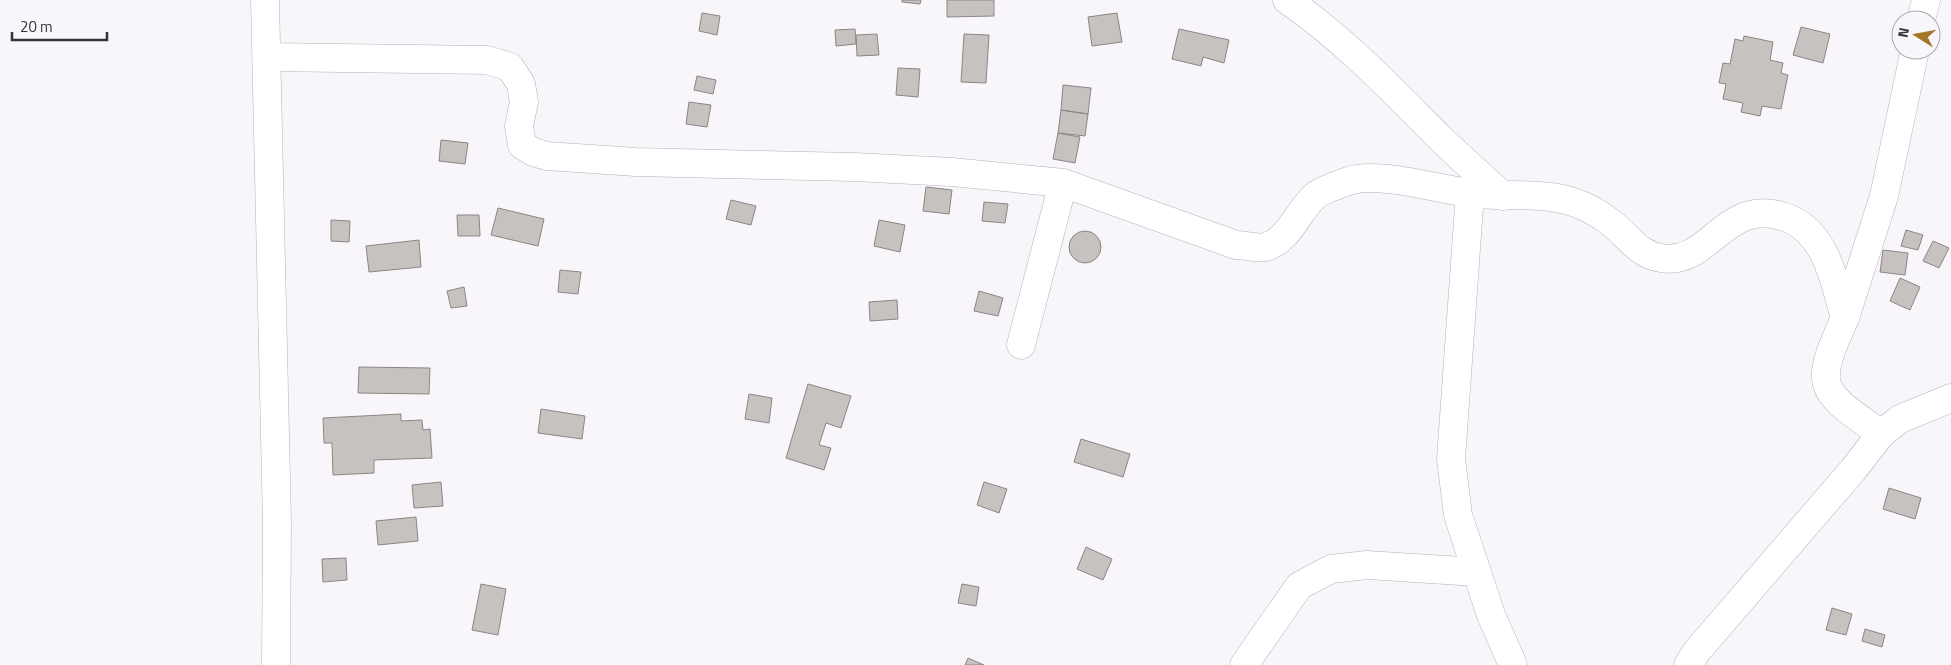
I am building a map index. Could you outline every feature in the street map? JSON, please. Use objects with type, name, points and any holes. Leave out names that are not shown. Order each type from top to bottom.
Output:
[{"type":"street","points":[[265,0],[277,523],[276,665]]},
{"type":"street","points":[[1287,0],[1311,16],[1390,87],[1442,140],[1503,196]]},
{"type":"street","points":[[267,57],[486,60],[510,67],[521,84],[524,102],[519,126],[522,145],[533,152],[547,156],[636,162],[854,167],[952,172],[1063,183],[1236,245],[1264,247],[1281,239],[1316,195],[1357,179],[1387,180],[1470,193],[1503,196],[1543,196],[1580,204],[1611,222],[1635,247],[1648,256],[1665,259],[1683,257],[1706,243],[1732,222],[1747,215],[1764,213],[1791,220],[1807,229],[1820,245],[1845,318]]},
{"type":"street","points":[[1881,434],[1841,405],[1828,391],[1824,375],[1826,364],[1845,318],[1884,196],[1913,60]]},
{"type":"street","points":[[1021,345],[1063,183]]},
{"type":"street","points":[[1470,193],[1451,459],[1458,516],[1491,615],[1512,665]]},
{"type":"street","points":[[1689,660],[1853,470],[1881,434],[1900,418],[1951,398]]},
{"type":"street","points":[[1244,665],[1299,586],[1331,569],[1367,565],[1477,572]]},
{"type":"building","points":[[902,0],[921,0],[920,4],[902,2]]},
{"type":"building","points":[[947,0],[994,0],[994,16],[947,17]]},
{"type":"building","points":[[702,13],[720,16],[717,35],[699,31]]},
{"type":"building","points":[[1117,13],[1122,42],[1092,46],[1088,17]]},
{"type":"building","points":[[1801,27],[1830,34],[1823,63],[1793,55]]},
{"type":"building","points":[[855,29],[856,44],[836,46],[835,30]]},
{"type":"building","points":[[1179,29],[1229,40],[1224,63],[1203,57],[1201,66],[1172,59]]},
{"type":"building","points":[[877,34],[879,55],[857,56],[856,35]]},
{"type":"building","points":[[964,34],[989,35],[986,83],[961,82]]},
{"type":"building","points":[[1744,36],[1773,42],[1770,60],[1783,63],[1781,73],[1788,75],[1781,109],[1762,106],[1760,116],[1741,112],[1743,103],[1723,99],[1726,84],[1719,83],[1723,63],[1730,64],[1735,39],[1743,41]]},
{"type":"building","points":[[898,68],[920,69],[918,97],[896,95]]},
{"type":"building","points":[[697,76],[716,80],[713,94],[694,90]]},
{"type":"building","points":[[1063,85],[1091,88],[1088,114],[1061,110]]},
{"type":"building","points":[[689,102],[711,105],[707,127],[686,124]]},
{"type":"building","points":[[1061,110],[1088,114],[1085,136],[1058,133]]},
{"type":"building","points":[[1058,133],[1080,137],[1075,163],[1053,159]]},
{"type":"building","points":[[441,140],[468,143],[465,164],[439,161]]},
{"type":"building","points":[[926,187],[952,190],[949,214],[923,211]]},
{"type":"building","points":[[731,200],[756,206],[751,225],[726,219]]},
{"type":"building","points":[[984,202],[1008,204],[1005,223],[982,221]]},
{"type":"building","points":[[498,208],[544,219],[538,246],[491,235]]},
{"type":"building","points":[[457,215],[479,215],[480,236],[458,236]]},
{"type":"building","points":[[331,220],[350,221],[349,242],[331,241]]},
{"type":"building","points":[[879,220],[905,225],[900,252],[874,246]]},
{"type":"building","points":[[1906,230],[1923,235],[1918,250],[1901,246]]},
{"type":"building","points":[[1085,231],[1097,235],[1101,247],[1097,259],[1085,263],[1073,259],[1069,247],[1073,235]]},
{"type":"building","points":[[419,240],[421,267],[369,272],[366,246]]},
{"type":"building","points":[[1933,241],[1949,248],[1939,268],[1923,261]]},
{"type":"building","points":[[1883,250],[1908,253],[1905,275],[1880,272]]},
{"type":"building","points":[[560,270],[581,272],[578,294],[558,292]]},
{"type":"building","points":[[1900,278],[1920,287],[1910,310],[1890,301]]},
{"type":"building","points":[[464,287],[467,306],[451,308],[447,291]]},
{"type":"building","points":[[979,291],[1003,298],[998,316],[974,311]]},
{"type":"building","points":[[897,300],[898,319],[870,321],[869,302]]},
{"type":"building","points":[[359,367],[430,368],[429,394],[358,393]]},
{"type":"building","points":[[808,384],[851,396],[841,428],[826,423],[819,445],[831,448],[824,470],[786,458]]},
{"type":"building","points":[[749,394],[772,398],[769,423],[745,419]]},
{"type":"building","points":[[541,409],[585,416],[582,439],[538,433]]},
{"type":"building","points":[[401,414],[401,421],[422,420],[423,430],[430,429],[432,458],[374,460],[374,473],[333,475],[332,443],[324,443],[323,418]]},
{"type":"building","points":[[1081,439],[1130,454],[1123,477],[1074,462]]},
{"type":"building","points":[[441,482],[443,506],[414,508],[412,485]]},
{"type":"building","points":[[984,482],[1007,489],[999,513],[977,505]]},
{"type":"building","points":[[1889,488],[1921,498],[1915,519],[1883,509]]},
{"type":"building","points":[[416,517],[418,541],[378,545],[376,521]]},
{"type":"building","points":[[1086,547],[1112,559],[1103,580],[1077,569]]},
{"type":"building","points":[[346,558],[347,580],[323,582],[322,559]]},
{"type":"building","points":[[481,584],[506,589],[498,635],[472,630]]},
{"type":"building","points":[[962,584],[979,587],[976,606],[958,603]]},
{"type":"building","points":[[1832,608],[1852,614],[1846,635],[1826,630]]},
{"type":"building","points":[[1865,629],[1885,635],[1882,647],[1862,641]]},
{"type":"building","points":[[968,658],[984,665],[965,665]]}]
